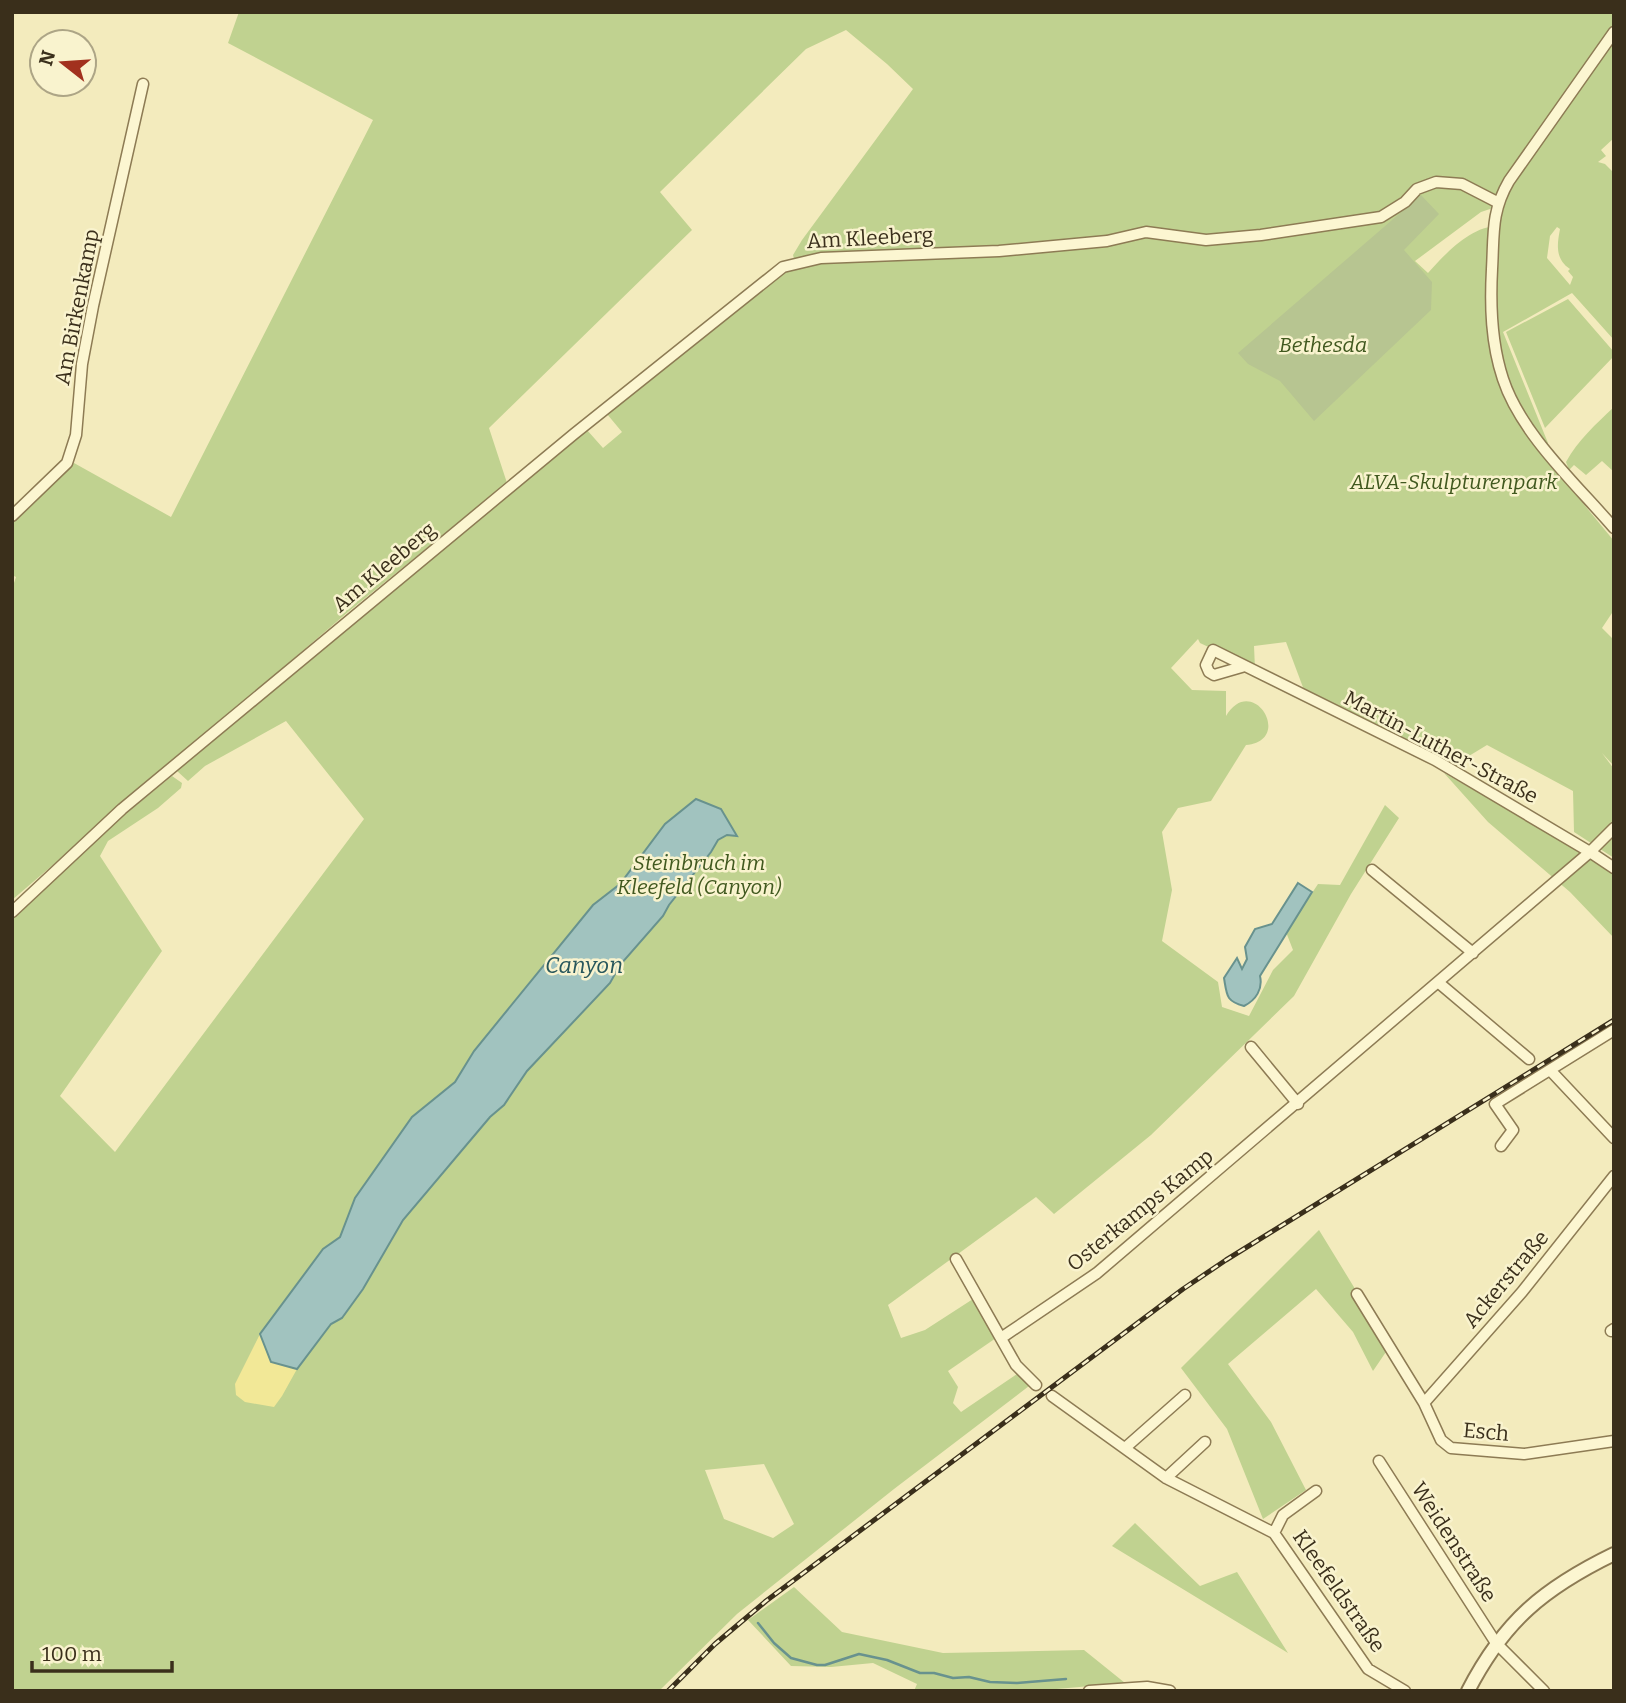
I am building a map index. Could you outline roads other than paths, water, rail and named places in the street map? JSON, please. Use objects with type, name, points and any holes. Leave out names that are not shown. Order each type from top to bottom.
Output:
[{"type":"street","points":[[1614,32],[1497,202],[1491,319],[1503,381],[1518,411],[1542,447],[1614,528]]},
{"type":"street","name":"Am Birkenkamp","points":[[12,516],[67,463],[76,435],[82,364],[143,84]]},
{"type":"street","name":"Am Kleeberg","points":[[12,912],[122,808],[573,434],[783,267],[821,258],[999,251],[1107,241],[1146,232],[1206,240],[1261,235],[1381,217],[1405,202],[1417,189],[1436,182],[1461,184],[1497,202]]},
{"type":"street","name":"Martin-Luther-Straße","points":[[1245,666],[1435,760],[1614,869]]},
{"type":"street","name":"Osterkamps Kamp","points":[[1001,1338],[1097,1273],[1439,983],[1614,828]]},
{"type":"street","points":[[1372,870],[1473,953]]},
{"type":"street","points":[[1439,983],[1529,1059]]},
{"type":"street","points":[[1501,1146],[1513,1130],[1495,1104],[1614,1030]]},
{"type":"street","points":[[1251,1047],[1298,1104]]},
{"type":"street","points":[[1550,1070],[1614,1138]]},
{"type":"street","name":"Ackerstraße","points":[[1424,1403],[1522,1292],[1614,1176]]},
{"type":"street","points":[[957,1259],[1016,1365],[1036,1385]]},
{"type":"street","name":"Esch","points":[[1357,1294],[1424,1403],[1441,1440],[1451,1448],[1524,1454],[1614,1441]]},
{"type":"street","points":[[1125,1448],[1185,1395]]},
{"type":"street","name":"Kleefeldstraße","points":[[1052,1396],[1166,1478],[1274,1533],[1368,1669],[1405,1691]]},
{"type":"street","points":[[1166,1478],[1205,1442]]},
{"type":"street","name":"Weidenstraße","points":[[1379,1461],[1496,1643],[1544,1691]]},
{"type":"street","points":[[1274,1533],[1283,1515],[1317,1491]]},
{"type":"street","points":[[1468,1691],[1496,1643],[1540,1597],[1614,1554]]},
{"type":"street","points":[[1089,1691],[1147,1687],[1170,1691]]},
{"type":"water","name":"Canyon","points":[[696,799],[721,809],[737,836],[727,835],[718,840],[663,916],[620,965],[610,983],[527,1071],[504,1105],[490,1117],[403,1220],[363,1289],[342,1318],[331,1324],[297,1369],[271,1362],[260,1334],[323,1249],[340,1237],[355,1198],[412,1117],[455,1082],[474,1051],[593,905],[620,884],[665,824]]},
{"type":"water","points":[[1298,883],[1312,892],[1260,976],[1258,994],[1244,1006],[1234,1002],[1227,993],[1224,978],[1237,958],[1242,969],[1247,959],[1245,947],[1255,929],[1272,924]]},
{"type":"waterway","points":[[758,1623],[791,1658],[817,1665],[859,1654],[887,1660],[920,1673],[953,1678],[969,1677],[990,1682],[1017,1683],[1066,1679]]},
{"type":"railway","points":[[668,1691],[715,1644],[766,1601],[1183,1289],[1614,1020]]},
{"type":"park label","name":"Bethesda","points":[[1323,345]]},
{"type":"park label","name":"ALVA-Skulpturenpark","points":[[1454,482]]},
{"type":"park label","name":"Steinbruch im Kleefeld (Canyon)","points":[[699,875]]}]
